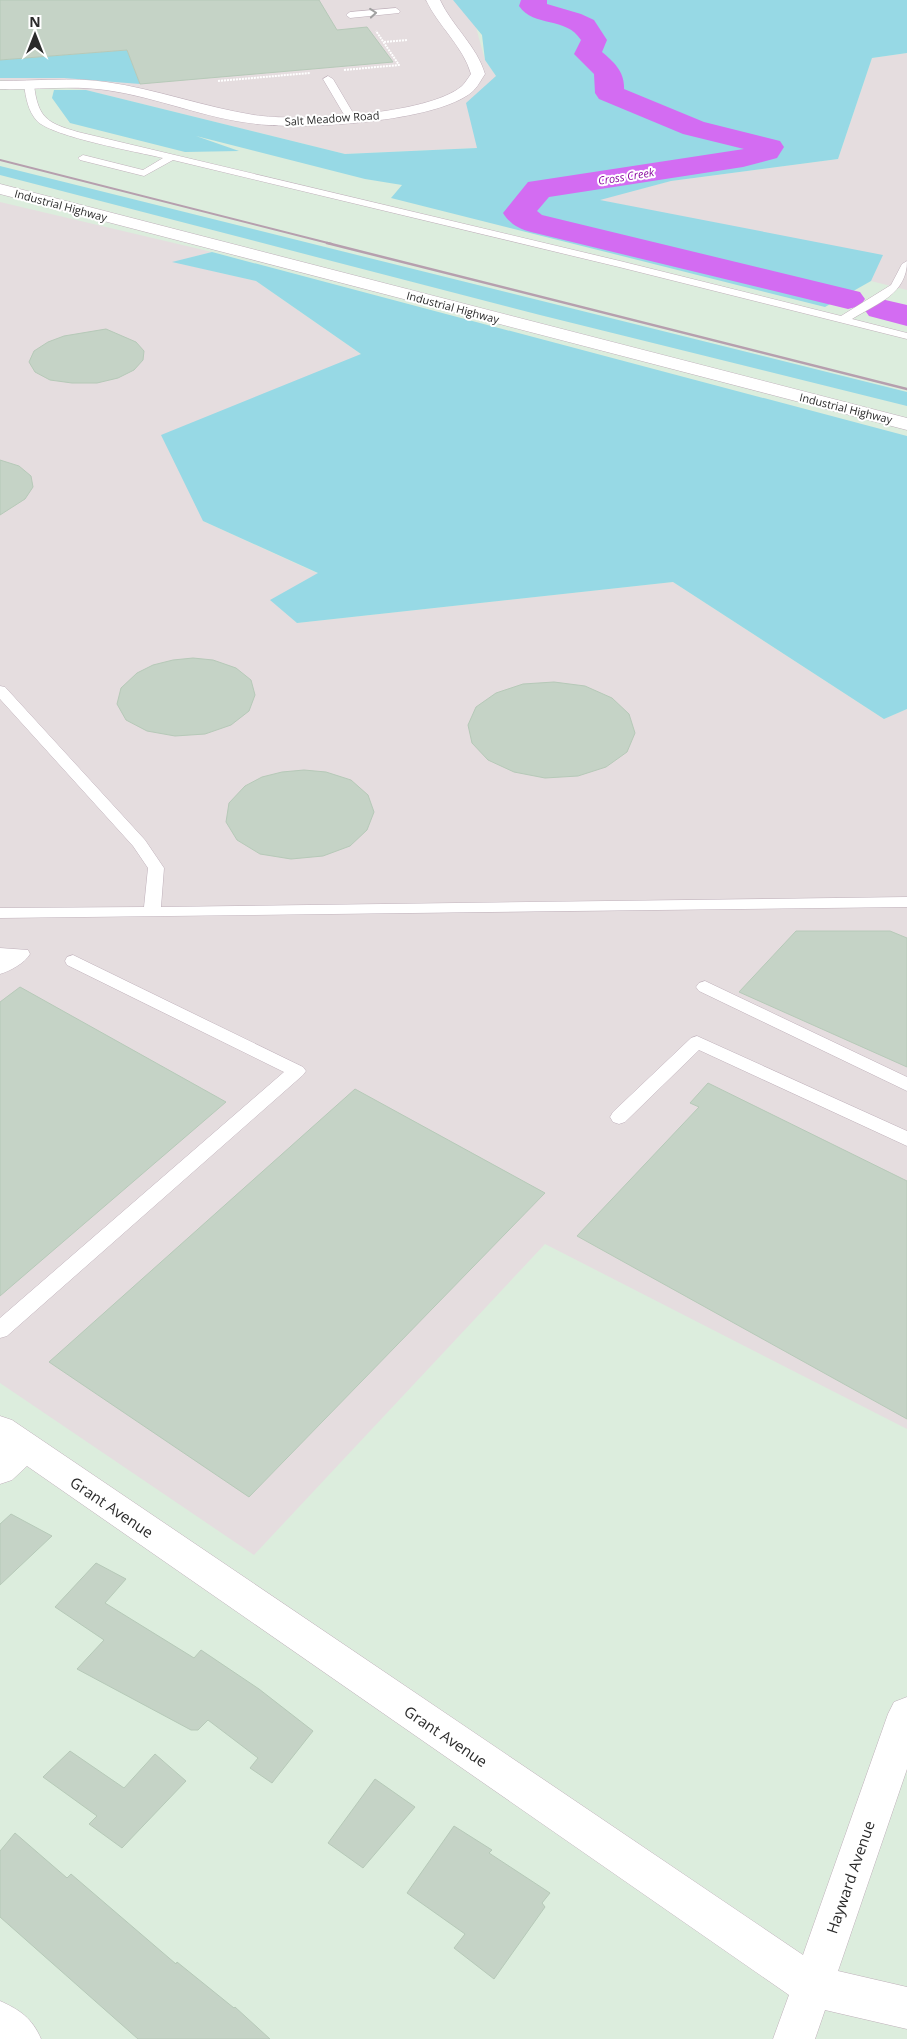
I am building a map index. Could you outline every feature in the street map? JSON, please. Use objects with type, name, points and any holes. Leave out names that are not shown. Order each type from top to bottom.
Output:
[{"type":"street","name":"Salt Meadow Road","points":[[0,86],[73,84],[106,86],[260,120],[305,121],[406,112],[439,104],[462,93],[475,82],[478,74],[476,67],[442,19],[433,0]]},
{"type":"street","name":"Industrial Highway","points":[[0,189],[907,424]]},
{"type":"street","name":"Grant Avenue","points":[[8,1449],[812,1986],[907,2008]]},
{"type":"street","name":"Hayward Avenue","points":[[794,2039],[907,1714]]},
{"type":"street","points":[[0,2022],[20,2039]]},
{"type":"lane","points":[[350,15],[396,11]]},
{"type":"lane","points":[[328,79],[351,118]]},
{"type":"lane","points":[[29,85],[33,110],[42,121],[50,126],[75,134],[620,264],[907,336]]},
{"type":"lane","points":[[83,158],[144,173],[172,157]]},
{"type":"lane","points":[[843,320],[895,287],[907,264]]},
{"type":"lane","points":[[0,690],[139,843],[156,868],[152,912]]},
{"type":"lane","points":[[0,913],[907,902]]},
{"type":"lane","points":[[0,954],[22,954],[0,968]]},
{"type":"lane","points":[[0,1330],[297,1071],[73,961]]},
{"type":"lane","points":[[705,987],[907,1085]]},
{"type":"lane","points":[[619,1117],[697,1042],[907,1139]]},
{"type":"path","points":[[384,42],[406,40]]},
{"type":"shaded area","points":[[0,0],[454,0],[474,20],[485,60],[496,76],[478,148],[345,154],[86,90],[0,80]]},
{"type":"shaded area","points":[[453,0],[907,0],[907,53],[872,58],[838,159],[671,181],[600,200],[883,255],[871,281],[825,307],[391,198],[402,185],[365,179],[196,136],[239,151],[185,152],[70,123],[52,98],[54,90],[86,90],[345,154],[477,148],[466,103],[496,76],[485,60],[482,35]]},
{"type":"shaded area","points":[[127,50],[140,84],[64,78],[0,78],[0,60]]},
{"type":"shaded area","points":[[907,53],[907,290],[871,281],[882,256],[598,200],[671,181],[838,159],[872,58]]},
{"type":"shaded area","points":[[0,166],[907,392],[907,406],[540,315],[0,175]]},
{"type":"shaded area","points":[[0,202],[212,252],[174,262],[256,281],[361,354],[203,521],[319,574],[271,600],[297,623],[673,582],[884,719],[907,709],[907,1429],[545,1244],[254,1555],[0,1383]]},
{"type":"shaded area","points":[[212,252],[907,436],[907,709],[884,719],[673,582],[297,623],[270,600],[318,573],[203,521],[161,435],[361,354],[256,281],[172,262]]},
{"type":"building","points":[[0,0],[319,0],[337,30],[367,27],[393,62],[140,84],[127,50],[0,60]]},
{"type":"building","points":[[106,329],[136,342],[144,351],[143,360],[134,370],[118,378],[97,383],[72,383],[50,380],[35,372],[29,362],[34,351],[48,342],[64,336]]},
{"type":"building","points":[[0,460],[19,466],[31,476],[33,487],[25,499],[0,515]]},
{"type":"building","points":[[193,658],[213,660],[236,668],[251,680],[255,695],[249,711],[231,725],[205,734],[175,736],[147,731],[126,720],[117,704],[121,688],[137,673],[153,665]]},
{"type":"building","points":[[554,682],[585,686],[612,698],[629,714],[635,733],[627,752],[606,767],[578,776],[545,778],[514,772],[488,760],[472,743],[468,725],[476,707],[496,693],[523,684]]},
{"type":"building","points":[[304,770],[326,772],[351,780],[368,795],[374,812],[367,830],[350,846],[323,856],[291,859],[260,854],[237,840],[226,822],[229,803],[245,786],[262,777],[282,772]]},
{"type":"building","points":[[796,931],[890,931],[907,938],[907,1067],[739,992]]},
{"type":"building","points":[[20,987],[226,1102],[0,1296],[0,1002]]},
{"type":"building","points":[[708,1083],[907,1181],[907,1419],[577,1236],[699,1107],[690,1103]]},
{"type":"building","points":[[355,1089],[545,1193],[249,1497],[49,1362]]},
{"type":"building","points":[[11,1514],[52,1536],[0,1585],[0,1524]]},
{"type":"building","points":[[96,1563],[126,1579],[105,1603],[194,1658],[201,1650],[259,1689],[313,1731],[272,1783],[250,1768],[258,1758],[208,1720],[198,1730],[191,1730],[77,1669],[104,1640],[55,1607]]},
{"type":"building","points":[[70,1751],[124,1788],[155,1754],[186,1781],[122,1848],[89,1824],[97,1816],[43,1777]]},
{"type":"building","points":[[375,1779],[415,1807],[363,1868],[328,1843]]},
{"type":"building","points":[[454,1826],[492,1850],[489,1853],[550,1893],[542,1903],[545,1907],[494,1979],[454,1948],[465,1934],[407,1893]]},
{"type":"building","points":[[15,1833],[67,1878],[71,1874],[176,1964],[177,1962],[235,2007],[270,2039],[138,2039],[0,1917],[0,1851]]},
{"type":"waterway","name":"Cross Creek","points":[[534,0],[532,6],[538,10],[579,22],[586,27],[594,40],[588,54],[606,70],[610,79],[609,93],[693,128],[769,147],[766,152],[743,158],[539,189],[519,213],[531,222],[848,299]]},
{"type":"waterway","name":"Cross Creek","points":[[881,309],[907,316]]},
{"type":"railway","points":[[0,160],[332,244]]},
{"type":"railway","points":[[327,243],[907,389]]}]
